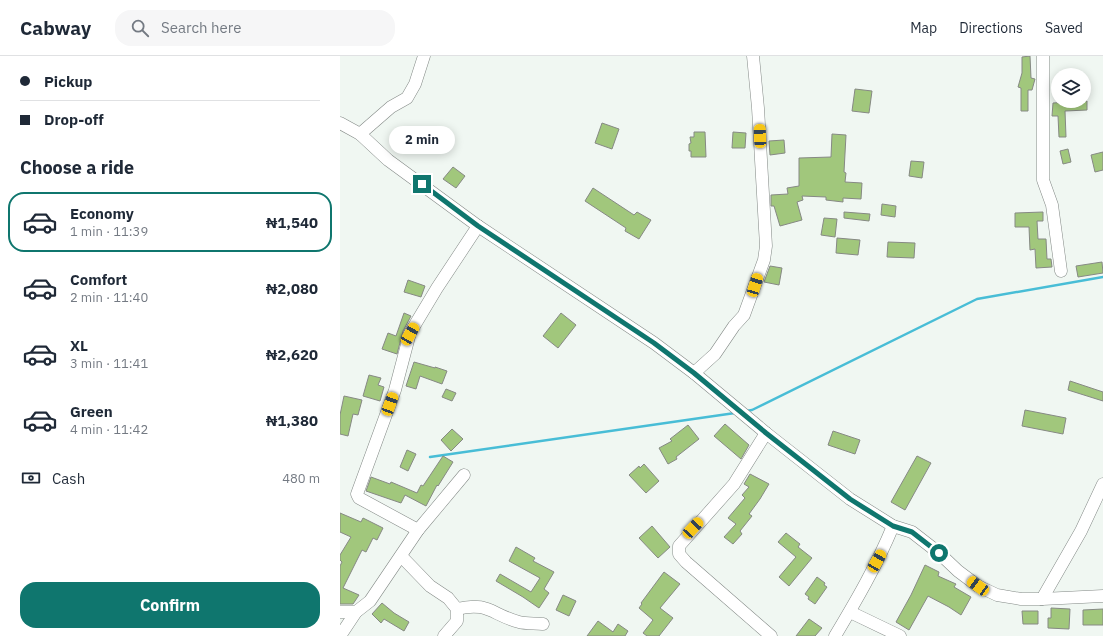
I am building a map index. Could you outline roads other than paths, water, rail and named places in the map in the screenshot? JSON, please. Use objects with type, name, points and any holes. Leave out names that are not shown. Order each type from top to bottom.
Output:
[{"type":"street","points":[[360,134],[391,106],[407,98],[415,84],[424,56]]},
{"type":"street","points":[[694,373],[715,354],[734,326],[744,315],[764,260],[766,246],[758,108],[753,56]]},
{"type":"street","points":[[1043,56],[1043,180],[1052,205],[1061,270]]},
{"type":"street","points":[[340,123],[360,134],[388,160],[478,226],[648,338],[694,373],[766,433],[850,499],[893,526],[912,532],[978,586],[997,595],[1021,599],[1103,596]]},
{"type":"street","points":[[442,285],[478,226]]},
{"type":"street","points":[[418,530],[359,498],[357,494],[395,390],[410,334],[437,288],[478,226]]},
{"type":"street","points":[[766,433],[734,484],[683,540],[679,546],[679,554],[686,562],[771,636]]},
{"type":"street","points":[[340,636],[356,612],[370,601],[418,530],[464,475]]},
{"type":"street","points":[[1042,599],[1081,531],[1103,484]]},
{"type":"street","points":[[835,636],[850,612],[882,553],[893,526]]},
{"type":"street","points":[[401,556],[430,586],[448,598],[457,608],[457,621],[444,636]]},
{"type":"street","points":[[457,608],[470,606],[483,607],[519,622],[543,624]]},
{"type":"street","points":[[340,612],[356,612]]},
{"type":"street","points":[[850,612],[900,636]]},
{"type":"waterway","points":[[746,411],[752,410],[977,299],[1103,277]]},
{"type":"waterway","points":[[430,457],[735,413]]}]
